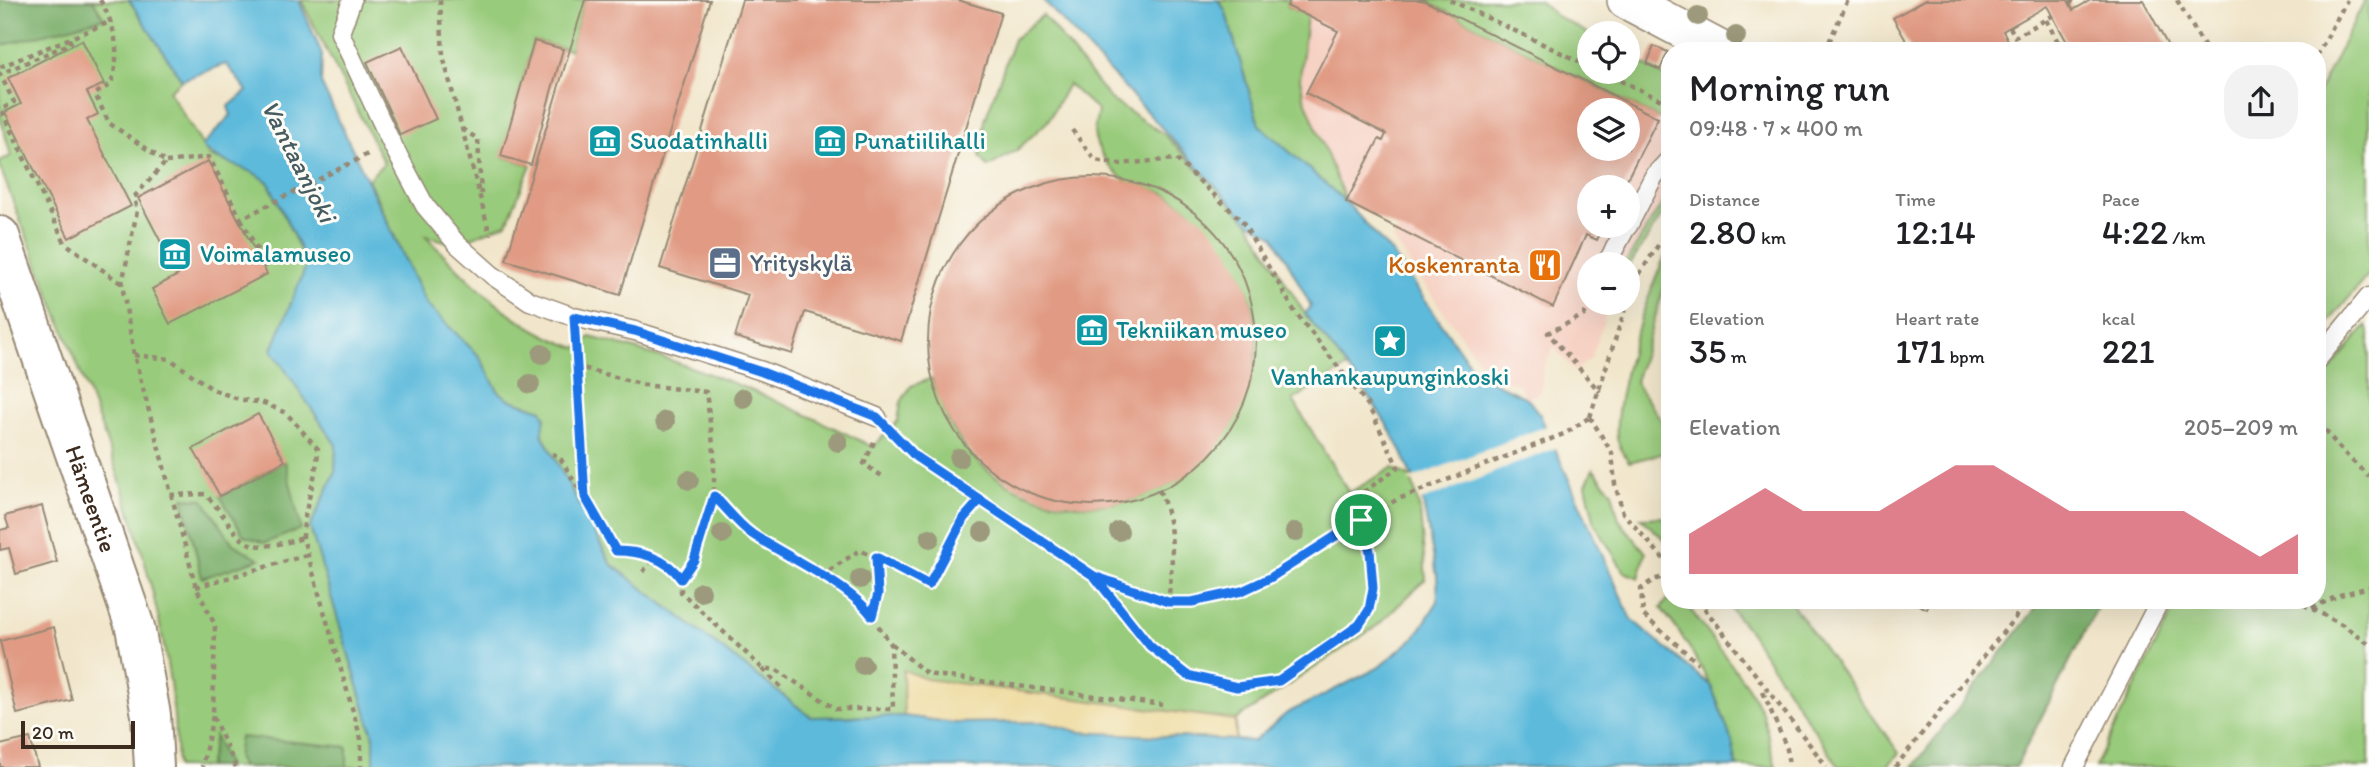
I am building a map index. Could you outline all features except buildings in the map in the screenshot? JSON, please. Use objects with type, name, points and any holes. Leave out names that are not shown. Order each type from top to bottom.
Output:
[{"type":"main road","name":"Hämeentie","points":[[0,236],[135,626],[151,715],[154,767]]},
{"type":"street","points":[[1626,0],[1706,42]]},
{"type":"lane","points":[[352,0],[340,33],[391,142],[425,206],[457,244],[492,275],[530,301],[574,317],[635,331],[750,367],[877,417]]},
{"type":"lane","points":[[1640,203],[1661,169]]},
{"type":"lane","points":[[2326,349],[2369,297]]},
{"type":"lane","points":[[2074,767],[2155,609]]},
{"type":"path","points":[[100,0],[112,21],[118,62],[111,84],[95,94],[109,123],[166,162]]},
{"type":"path","points":[[440,0],[443,56],[490,231],[492,275]]},
{"type":"path","points":[[1450,0],[1577,60]]},
{"type":"path","points":[[1829,42],[1848,0]]},
{"type":"path","points":[[2177,0],[2202,42]]},
{"type":"path","points":[[2324,42],[2347,0]]},
{"type":"path","points":[[2010,27],[2015,37],[2052,16]]},
{"type":"path","points":[[2046,20],[2058,42]]},
{"type":"path","points":[[0,67],[112,21]]},
{"type":"path","points":[[69,39],[71,43],[0,74],[14,102],[1,110],[65,243],[122,284]]},
{"type":"path","points":[[1628,84],[1661,100]]},
{"type":"path","points":[[462,129],[478,139],[482,174],[481,198]]},
{"type":"path","points":[[1072,130],[1096,160],[1119,164],[1175,159],[1242,221],[1295,312],[1368,405],[1398,467],[1357,497],[1370,551],[1373,588],[1369,610],[1359,625],[1279,681],[1237,687],[1187,675],[1150,646],[1094,576]]},
{"type":"path","points":[[241,219],[363,156]]},
{"type":"path","points":[[202,767],[213,716],[215,625],[196,587],[134,355],[122,284],[137,211],[134,197],[166,162],[209,157],[268,270]]},
{"type":"path","points":[[1640,273],[1661,241]]},
{"type":"path","points":[[1584,315],[1548,333],[1600,392]]},
{"type":"path","points":[[877,417],[916,457],[1094,576],[1168,602],[1192,602],[1242,591],[1270,578],[1396,500],[1566,433],[1590,417],[1623,315]]},
{"type":"path","points":[[574,317],[585,497]]},
{"type":"path","points":[[134,355],[170,359],[212,389],[238,400],[264,403],[286,413],[318,449],[317,475],[303,525],[303,538],[361,739],[361,767]]},
{"type":"path","points":[[579,367],[644,386],[706,393],[714,452],[714,496],[694,560],[681,579]]},
{"type":"path","points":[[1590,417],[1612,453],[1615,484],[1623,513],[1661,556]]},
{"type":"path","points":[[2326,430],[2352,461],[2369,476]]},
{"type":"path","points":[[873,447],[864,464],[883,476]]},
{"type":"path","points":[[552,454],[559,456],[616,551],[641,551],[676,571],[681,579],[681,592],[782,688]]},
{"type":"path","points":[[1159,490],[1170,516],[1174,556],[1168,602]]},
{"type":"path","points":[[170,495],[205,494],[241,542],[267,548],[303,538]]},
{"type":"path","points":[[714,496],[749,532],[821,576],[865,607],[891,644],[927,674],[1163,705]]},
{"type":"path","points":[[821,576],[860,550],[929,585],[964,518],[980,500]]},
{"type":"path","points":[[196,587],[307,555]]},
{"type":"path","points":[[872,616],[878,594],[876,557]]},
{"type":"path","points":[[643,572],[653,558]]},
{"type":"path","points":[[1661,578],[1641,589],[1643,615],[1698,663]]},
{"type":"path","points":[[2326,602],[2369,587]]},
{"type":"path","points":[[1705,609],[1760,685],[1827,767]]},
{"type":"path","points":[[1895,767],[2022,609]]},
{"type":"path","points":[[2312,609],[2343,625],[2369,644]]},
{"type":"path","points":[[762,668],[777,670],[836,709],[893,709],[891,644]]},
{"type":"path","points":[[1760,685],[1787,749],[1789,767]]},
{"type":"path","points":[[213,716],[236,767]]},
{"type":"shaded area","points":[[1290,0],[1423,0],[1577,77],[1577,84],[1591,84],[1619,98],[1577,98],[1577,161],[1640,161],[1640,108],[1661,119],[1661,205],[1632,252],[1577,252],[1577,315],[1606,315],[1591,358],[1575,371],[1554,347],[1543,368],[1541,391],[1527,398],[1519,384],[1494,378],[1477,359],[1396,244],[1393,239],[1398,229],[1346,202],[1304,97],[1300,57],[1287,6]]},
{"type":"green space","points":[[0,0],[129,0],[182,80],[169,91],[209,156],[258,173],[269,183],[307,265],[272,350],[336,445],[335,473],[310,527],[374,738],[374,767],[177,767],[171,690],[158,613],[138,537],[86,386],[0,167],[0,161],[11,156],[0,115]]},
{"type":"green space","points":[[0,0],[93,0],[104,18],[0,46]]},
{"type":"green space","points":[[301,0],[585,0],[570,50],[534,41],[502,156],[531,165],[507,223],[457,244],[426,236],[477,287],[533,329],[577,348],[590,337],[665,358],[769,398],[873,447],[898,421],[901,402],[911,386],[932,378],[955,433],[977,461],[1013,487],[1053,501],[1094,505],[1134,499],[1172,483],[1205,458],[1231,425],[1248,385],[1255,359],[1256,331],[1245,285],[1222,244],[1189,210],[1169,196],[1130,183],[1109,166],[1095,138],[1098,111],[1068,84],[1048,121],[1017,150],[988,167],[980,157],[985,120],[1014,39],[1043,15],[1110,99],[1165,135],[1248,221],[1305,314],[1347,367],[1293,400],[1349,493],[1392,468],[1411,477],[1420,511],[1426,579],[1378,625],[1236,720],[1236,740],[976,721],[955,723],[904,716],[811,717],[611,564],[542,434],[545,417],[542,410],[508,399],[498,391],[479,356],[426,304],[368,179],[384,163]]},
{"type":"green space","points":[[1218,0],[1290,0],[1287,6],[1307,15],[1300,79],[1304,97],[1346,202],[1259,125],[1225,10]]},
{"type":"green space","points":[[1423,0],[1538,0],[1555,15],[1577,27],[1577,77]]},
{"type":"green space","points":[[2365,0],[2369,0],[2369,274],[2326,325],[2326,76]]},
{"type":"green space","points":[[1640,62],[1661,74],[1661,118],[1640,109],[1640,98],[1618,98],[1590,84],[1640,84]]},
{"type":"green space","points":[[1661,205],[1661,216],[1638,252],[1632,252]]},
{"type":"green space","points":[[1661,266],[1661,298],[1635,382],[1661,419],[1661,454],[1629,462],[1617,438],[1617,420],[1626,370]]},
{"type":"green space","points":[[2366,325],[2369,332],[2369,767],[2095,767],[2174,609],[2326,609],[2326,375]]},
{"type":"green space","points":[[285,461],[301,529],[265,543],[244,536],[220,496]]},
{"type":"green space","points":[[1593,469],[1612,492],[1619,520],[1646,553],[1639,578],[1624,572],[1595,524],[1586,485]]},
{"type":"green space","points":[[183,498],[203,499],[233,544],[260,559],[202,578]]},
{"type":"green space","points":[[1661,517],[1661,537],[1641,518]]},
{"type":"green space","points":[[1662,609],[1690,609],[1748,687],[1762,712],[1776,767],[1737,767],[1718,703],[1698,663]]},
{"type":"green space","points":[[1731,609],[1795,609],[1899,753],[1887,767],[1839,767],[1746,627]]},
{"type":"green space","points":[[2035,609],[2096,609],[2016,767],[1913,767]]},
{"type":"green space","points":[[215,736],[228,767],[208,767]]},
{"type":"green space","points":[[240,737],[347,747],[347,767],[242,767],[237,758]]},
{"type":"sand","points":[[903,670],[926,679],[1235,720],[1236,740],[1079,732],[1044,722],[955,723],[904,716]]},
{"type":"water","name":"Vantaanjoki","points":[[129,0],[299,0],[322,54],[321,83],[426,304],[479,356],[498,391],[508,399],[542,410],[545,417],[542,434],[611,564],[811,717],[904,716],[955,723],[1044,722],[1079,732],[1254,741],[1287,713],[1378,668],[1416,636],[1438,601],[1437,576],[1419,482],[1410,472],[1401,450],[1369,397],[1305,314],[1311,306],[1274,236],[1248,221],[1043,0],[1218,0],[1225,10],[1259,125],[1346,202],[1392,253],[1477,375],[1527,398],[1540,415],[1631,619],[1711,686],[1732,741],[1737,767],[374,767],[374,738],[310,527],[335,473],[336,445],[272,350],[307,264],[269,183],[252,172],[215,157],[202,146],[231,115],[228,107],[247,91],[226,64],[182,80]]},
{"type":"pier","points":[[1549,425],[1559,447],[1419,502],[1415,484],[1408,480]]},
{"type":"place","name":"Suodatinhalli","points":[[605,141]]},
{"type":"place","name":"Punatiilihalli","points":[[830,141]]},
{"type":"place","name":"Voimalamuseo","points":[[175,254]]},
{"type":"place","name":"Yrityskylä","points":[[725,263]]},
{"type":"place","name":"Koskenranta","points":[[1545,265]]},
{"type":"place","name":"Tekniikan museo","points":[[1092,330]]},
{"type":"place","name":"Vanhankaupunginkoski","points":[[1390,341]]},
{"type":"route","points":[[1361,520],[1270,578],[1242,591],[1192,602],[1168,602],[1094,576],[916,457],[877,417],[762,372],[635,331],[574,317],[585,497],[616,551],[641,551],[676,571],[681,579],[694,560],[714,496],[749,532],[821,576],[865,607],[872,616],[878,594],[876,557],[929,585],[964,518],[980,500],[1094,576],[1150,646],[1187,675],[1237,687],[1279,681],[1359,625],[1369,610],[1373,588],[1370,551],[1361,520]]}]
